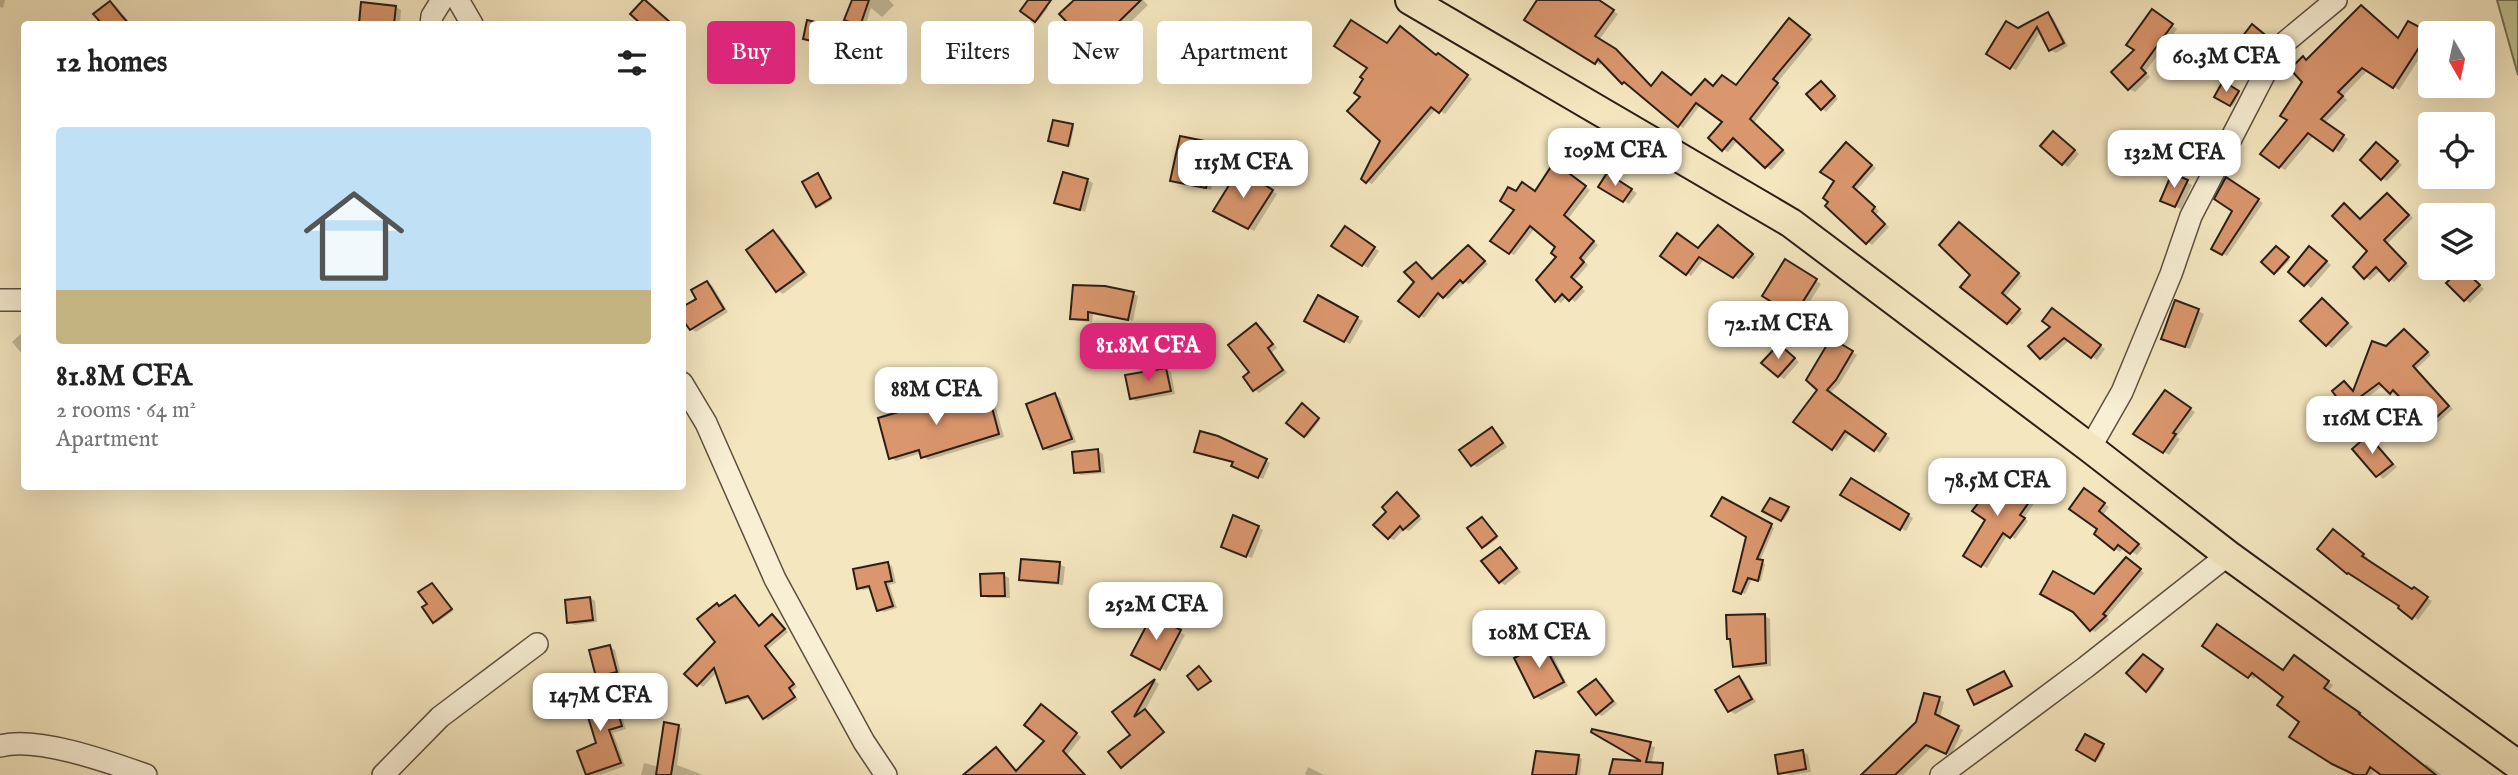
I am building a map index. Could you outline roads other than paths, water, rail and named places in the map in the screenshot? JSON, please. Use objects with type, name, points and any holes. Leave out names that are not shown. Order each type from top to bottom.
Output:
[{"type":"main road","points":[[1410,0],[1791,223],[2228,555],[2518,765]]},
{"type":"street","points":[[431,21],[442,0]]},
{"type":"street","points":[[458,0],[470,21]]},
{"type":"street","points":[[2090,448],[2122,392],[2171,274],[2190,216],[2278,48],[2336,0]]},
{"type":"street","points":[[0,300],[21,300]]},
{"type":"street","points":[[686,390],[706,423],[775,579],[864,742],[886,775]]},
{"type":"street","points":[[1941,775],[2086,667],[2228,555]]},
{"type":"street","points":[[383,775],[440,717],[537,644]]},
{"type":"street","points":[[0,746],[35,744],[110,762],[146,775]]}]
